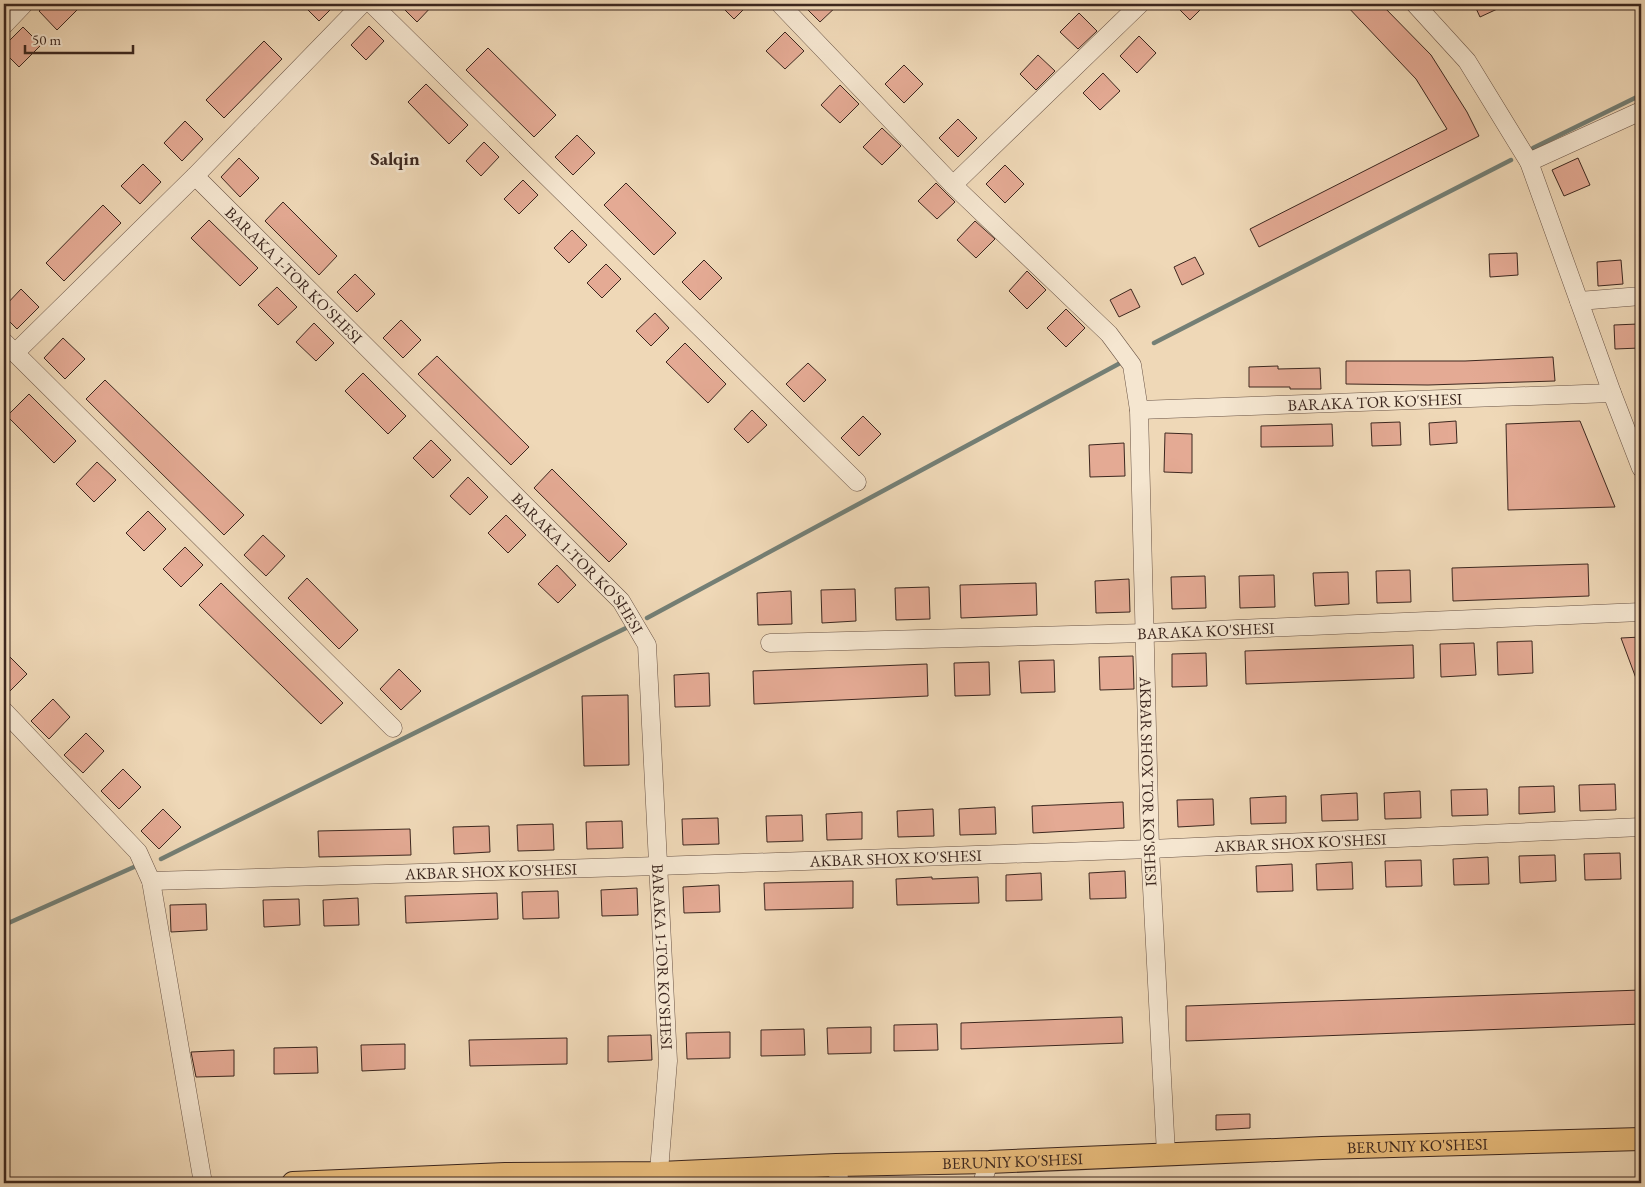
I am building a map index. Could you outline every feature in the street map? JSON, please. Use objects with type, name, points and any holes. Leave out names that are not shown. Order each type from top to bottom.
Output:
[{"type":"main road","name":"BERUNIY KO'SHESI","points":[[293,1183],[838,1174],[989,1162],[1166,1154],[1641,1140]]},
{"type":"street","points":[[4,25],[24,4]]},
{"type":"street","points":[[362,4],[195,176],[10,348],[393,728]]},
{"type":"street","points":[[372,4],[857,482]]},
{"type":"street","name":"AKBAR SHOX TOR KO'SHESI","points":[[780,4],[953,185],[1109,334],[1132,366],[1139,410],[1150,849],[1166,1154]]},
{"type":"street","points":[[953,185],[1140,4]]},
{"type":"street","points":[[1415,4],[1467,61],[1529,162],[1641,468]]},
{"type":"street","points":[[1529,162],[1641,111]]},
{"type":"street","name":"BARAKA 1-TOR KO'SHESI","points":[[195,176],[620,601],[647,645],[668,1061],[659,1178]]},
{"type":"street","points":[[1579,301],[1641,296]]},
{"type":"street","name":"BARAKA TOR KO'SHESI","points":[[1139,410],[1612,393]]},
{"type":"street","name":"BARAKA KO'SHESI","points":[[770,643],[1145,633],[1641,612]]},
{"type":"street","points":[[4,711],[138,852],[151,880],[203,1183]]},
{"type":"street","name":"AKBAR SHOX KO'SHESI","points":[[151,880],[658,866],[1150,849],[1641,827]]},
{"type":"street","points":[[982,1183],[989,1162]]},
{"type":"building","points":[[47,4],[83,4],[57,30],[39,11]]},
{"type":"building","points":[[302,4],[336,4],[319,21]]},
{"type":"building","points":[[399,4],[434,4],[417,22]]},
{"type":"building","points":[[719,4],[749,4],[734,19]]},
{"type":"building","points":[[802,4],[839,4],[820,22]]},
{"type":"building","points":[[1174,4],[1206,4],[1190,20]]},
{"type":"building","points":[[1345,4],[1381,4],[1431,55],[1467,112],[1479,136],[1259,247],[1250,229],[1447,129],[1416,79]]},
{"type":"building","points":[[1474,4],[1508,4],[1480,17]]},
{"type":"building","points":[[1079,13],[1097,31],[1078,49],[1060,32]]},
{"type":"building","points":[[369,26],[384,41],[366,60],[351,45]]},
{"type":"building","points":[[23,27],[41,45],[19,67],[4,52],[4,46]]},
{"type":"building","points":[[785,32],[804,51],[785,69],[766,51]]},
{"type":"building","points":[[1139,36],[1156,53],[1137,73],[1120,56]]},
{"type":"building","points":[[264,41],[282,59],[224,118],[206,100]]},
{"type":"building","points":[[488,48],[556,115],[534,137],[466,70]]},
{"type":"building","points":[[1038,55],[1055,71],[1036,90],[1020,74]]},
{"type":"building","points":[[904,65],[923,84],[904,103],[885,84]]},
{"type":"building","points":[[1103,73],[1120,91],[1100,110],[1083,93]]},
{"type":"building","points":[[426,84],[468,125],[449,144],[408,102]]},
{"type":"building","points":[[840,85],[859,104],[840,123],[821,105]]},
{"type":"building","points":[[958,119],[977,138],[958,157],[939,138]]},
{"type":"building","points":[[185,121],[203,139],[182,161],[164,143]]},
{"type":"building","points":[[882,128],[901,146],[882,165],[863,147]]},
{"type":"building","points":[[577,135],[595,153],[573,175],[555,157]]},
{"type":"building","points":[[484,142],[499,157],[481,176],[466,161]]},
{"type":"building","points":[[239,158],[259,178],[240,197],[221,177]]},
{"type":"building","points":[[1578,158],[1590,185],[1564,196],[1552,170]]},
{"type":"building","points":[[143,164],[161,182],[140,204],[121,186]]},
{"type":"building","points":[[1005,165],[1024,184],[1005,203],[986,184]]},
{"type":"building","points":[[523,180],[538,195],[519,214],[504,199]]},
{"type":"building","points":[[626,183],[676,233],[654,255],[604,205]]},
{"type":"building","points":[[936,183],[955,202],[937,219],[918,201]]},
{"type":"building","points":[[283,202],[337,256],[319,275],[265,221]]},
{"type":"building","points":[[103,205],[121,223],[64,281],[46,263]]},
{"type":"building","points":[[209,220],[258,268],[240,286],[191,238]]},
{"type":"building","points":[[975,221],[995,239],[976,258],[957,240]]},
{"type":"building","points":[[572,230],[587,245],[569,263],[554,248]]},
{"type":"building","points":[[1517,253],[1518,275],[1490,277],[1489,254]]},
{"type":"building","points":[[1195,257],[1204,274],[1182,285],[1174,267]]},
{"type":"building","points":[[704,260],[722,278],[700,300],[682,282]]},
{"type":"building","points":[[1621,260],[1623,284],[1598,286],[1597,262]]},
{"type":"building","points":[[606,264],[621,279],[602,298],[587,283]]},
{"type":"building","points":[[1027,271],[1046,290],[1027,309],[1009,291]]},
{"type":"building","points":[[355,274],[375,294],[357,312],[337,292]]},
{"type":"building","points":[[277,287],[297,307],[278,325],[258,305]]},
{"type":"building","points":[[21,289],[39,307],[17,329],[4,316],[4,307]]},
{"type":"building","points":[[1131,289],[1140,307],[1119,317],[1110,300]]},
{"type":"building","points":[[1066,309],[1085,328],[1066,347],[1047,328]]},
{"type":"building","points":[[655,313],[669,328],[651,346],[636,331]]},
{"type":"building","points":[[401,320],[421,340],[403,358],[383,338]]},
{"type":"building","points":[[314,323],[334,343],[316,361],[296,342]]},
{"type":"building","points":[[1638,324],[1640,348],[1615,349],[1614,325]]},
{"type":"building","points":[[63,338],[85,359],[65,379],[44,358]]},
{"type":"building","points":[[685,343],[726,384],[708,403],[666,362]]},
{"type":"building","points":[[437,356],[529,447],[511,465],[418,374]]},
{"type":"building","points":[[1553,357],[1555,381],[1428,385],[1346,384],[1346,361],[1465,361]]},
{"type":"building","points":[[808,363],[826,380],[804,402],[786,384]]},
{"type":"building","points":[[1278,366],[1278,369],[1320,368],[1321,389],[1249,387],[1249,367]]},
{"type":"building","points":[[363,373],[406,416],[388,434],[345,391]]},
{"type":"building","points":[[105,380],[244,515],[224,535],[86,399]]},
{"type":"building","points":[[29,394],[76,441],[54,463],[7,416]]},
{"type":"building","points":[[752,410],[767,425],[748,443],[734,429]]},
{"type":"building","points":[[863,416],[881,434],[859,456],[841,438]]},
{"type":"building","points":[[1456,421],[1457,443],[1430,445],[1429,423]]},
{"type":"building","points":[[1580,421],[1615,507],[1508,510],[1506,424]]},
{"type":"building","points":[[1400,422],[1401,445],[1372,446],[1371,423]]},
{"type":"building","points":[[1332,424],[1333,446],[1261,447],[1261,426]]},
{"type":"building","points":[[1165,433],[1192,434],[1192,473],[1164,472]]},
{"type":"building","points":[[431,440],[451,460],[433,478],[413,458]]},
{"type":"building","points":[[1124,443],[1125,476],[1090,477],[1089,445]]},
{"type":"building","points":[[97,462],[116,480],[94,502],[76,484]]},
{"type":"building","points":[[552,469],[627,544],[609,562],[534,488]]},
{"type":"building","points":[[468,477],[488,497],[470,515],[450,496]]},
{"type":"building","points":[[148,511],[166,529],[144,551],[126,533]]},
{"type":"building","points":[[506,515],[526,535],[508,553],[488,533]]},
{"type":"building","points":[[263,535],[285,556],[266,576],[244,555]]},
{"type":"building","points":[[185,547],[203,565],[181,587],[163,569]]},
{"type":"building","points":[[1588,564],[1589,596],[1453,601],[1452,568]]},
{"type":"building","points":[[557,565],[576,585],[558,603],[538,584]]},
{"type":"building","points":[[1410,570],[1411,602],[1377,603],[1376,571]]},
{"type":"building","points":[[1348,572],[1349,604],[1315,606],[1313,573]]},
{"type":"building","points":[[1274,575],[1275,607],[1240,608],[1239,576]]},
{"type":"building","points":[[1205,576],[1206,608],[1172,609],[1171,577]]},
{"type":"building","points":[[307,578],[358,630],[339,649],[288,598]]},
{"type":"building","points":[[1129,579],[1130,612],[1096,613],[1095,581]]},
{"type":"building","points":[[221,583],[343,703],[321,724],[199,605]]},
{"type":"building","points":[[1036,583],[1037,615],[961,618],[960,585]]},
{"type":"building","points":[[929,587],[930,619],[896,620],[895,588]]},
{"type":"building","points":[[855,589],[856,621],[822,623],[821,590]]},
{"type":"building","points":[[791,591],[792,624],[758,625],[757,593]]},
{"type":"building","points":[[1641,637],[1641,689],[1640,689],[1621,638]]},
{"type":"building","points":[[1532,641],[1533,673],[1498,675],[1497,642]]},
{"type":"building","points":[[1474,643],[1476,675],[1441,677],[1440,644]]},
{"type":"building","points":[[1413,645],[1414,678],[1246,684],[1245,651]]},
{"type":"building","points":[[1206,653],[1207,686],[1172,687],[1172,654]]},
{"type":"building","points":[[9,656],[27,674],[4,697],[4,661]]},
{"type":"building","points":[[1133,656],[1134,689],[1100,690],[1099,657]]},
{"type":"building","points":[[1054,660],[1055,692],[1021,693],[1019,661]]},
{"type":"building","points":[[989,662],[990,695],[955,696],[954,663]]},
{"type":"building","points":[[927,664],[928,696],[754,704],[753,671]]},
{"type":"building","points":[[399,669],[421,691],[401,710],[380,689]]},
{"type":"building","points":[[709,673],[710,706],[675,707],[674,675]]},
{"type":"building","points":[[628,695],[629,765],[584,766],[582,696]]},
{"type":"building","points":[[53,699],[70,717],[49,739],[31,721]]},
{"type":"building","points":[[86,733],[104,751],[83,773],[64,755]]},
{"type":"building","points":[[123,769],[141,787],[119,809],[101,791]]},
{"type":"building","points":[[1615,784],[1616,810],[1580,811],[1579,785]]},
{"type":"building","points":[[1554,786],[1555,812],[1519,814],[1519,787]]},
{"type":"building","points":[[1487,789],[1488,815],[1452,816],[1451,790]]},
{"type":"building","points":[[1420,791],[1421,818],[1385,819],[1384,793]]},
{"type":"building","points":[[1357,793],[1358,820],[1322,821],[1321,795]]},
{"type":"building","points":[[1286,796],[1286,823],[1251,824],[1250,798]]},
{"type":"building","points":[[1213,799],[1214,825],[1178,827],[1177,800]]},
{"type":"building","points":[[1123,802],[1124,828],[1033,833],[1032,806]]},
{"type":"building","points":[[995,807],[996,834],[960,835],[959,809]]},
{"type":"building","points":[[163,809],[181,827],[159,849],[141,831]]},
{"type":"building","points":[[933,809],[934,836],[898,837],[897,811]]},
{"type":"building","points":[[862,812],[862,839],[827,840],[826,814]]},
{"type":"building","points":[[802,815],[803,841],[767,842],[766,816]]},
{"type":"building","points":[[718,818],[719,844],[683,845],[682,819]]},
{"type":"building","points":[[622,821],[623,848],[587,849],[586,822]]},
{"type":"building","points":[[553,824],[554,850],[518,851],[517,825]]},
{"type":"building","points":[[489,826],[490,852],[454,854],[453,827]]},
{"type":"building","points":[[410,829],[411,855],[319,857],[318,831]]},
{"type":"building","points":[[1620,853],[1621,879],[1585,880],[1584,854]]},
{"type":"building","points":[[1555,855],[1556,881],[1520,883],[1519,856]]},
{"type":"building","points":[[1488,857],[1489,884],[1454,885],[1453,859]]},
{"type":"building","points":[[1421,860],[1422,886],[1386,887],[1385,861]]},
{"type":"building","points":[[1352,862],[1353,889],[1317,890],[1316,864]]},
{"type":"building","points":[[1292,864],[1293,891],[1257,892],[1256,866]]},
{"type":"building","points":[[1125,871],[1126,898],[1090,899],[1089,873]]},
{"type":"building","points":[[1041,873],[1042,900],[1006,901],[1006,875]]},
{"type":"building","points":[[932,877],[932,879],[978,877],[979,903],[897,905],[896,879]]},
{"type":"building","points":[[853,881],[853,908],[765,910],[764,883]]},
{"type":"building","points":[[719,885],[720,912],[684,913],[683,887]]},
{"type":"building","points":[[637,888],[638,915],[602,916],[601,890]]},
{"type":"building","points":[[558,891],[559,918],[523,919],[522,892]]},
{"type":"building","points":[[497,893],[498,919],[406,923],[405,896]]},
{"type":"building","points":[[358,898],[359,925],[324,926],[323,900]]},
{"type":"building","points":[[299,899],[300,925],[264,927],[263,900]]},
{"type":"building","points":[[206,904],[207,930],[171,932],[170,905]]},
{"type":"building","points":[[1641,990],[1641,1024],[1186,1041],[1186,1006]]},
{"type":"building","points":[[1122,1017],[1123,1043],[961,1049],[961,1023]]},
{"type":"building","points":[[937,1024],[938,1050],[894,1051],[894,1025]]},
{"type":"building","points":[[871,1027],[871,1053],[828,1054],[827,1028]]},
{"type":"building","points":[[804,1029],[805,1055],[761,1056],[761,1030]]},
{"type":"building","points":[[730,1032],[730,1058],[687,1059],[686,1033]]},
{"type":"building","points":[[651,1035],[652,1060],[608,1062],[608,1036]]},
{"type":"building","points":[[567,1038],[567,1064],[470,1066],[469,1040]]},
{"type":"building","points":[[405,1044],[405,1069],[362,1071],[361,1045]]},
{"type":"building","points":[[317,1047],[318,1073],[274,1074],[274,1048]]},
{"type":"building","points":[[234,1050],[234,1076],[196,1077],[191,1052]]},
{"type":"building","points":[[1250,1114],[1250,1128],[1216,1130],[1216,1115]]},
{"type":"waterway","points":[[1533,148],[1641,95]]},
{"type":"waterway","points":[[1154,343],[1511,160]]},
{"type":"waterway","points":[[647,618],[1124,361]]},
{"type":"waterway","points":[[161,859],[626,628]]},
{"type":"waterway","points":[[4,925],[134,867]]},
{"type":"district","name":"Salqin","points":[[395,158]]}]
